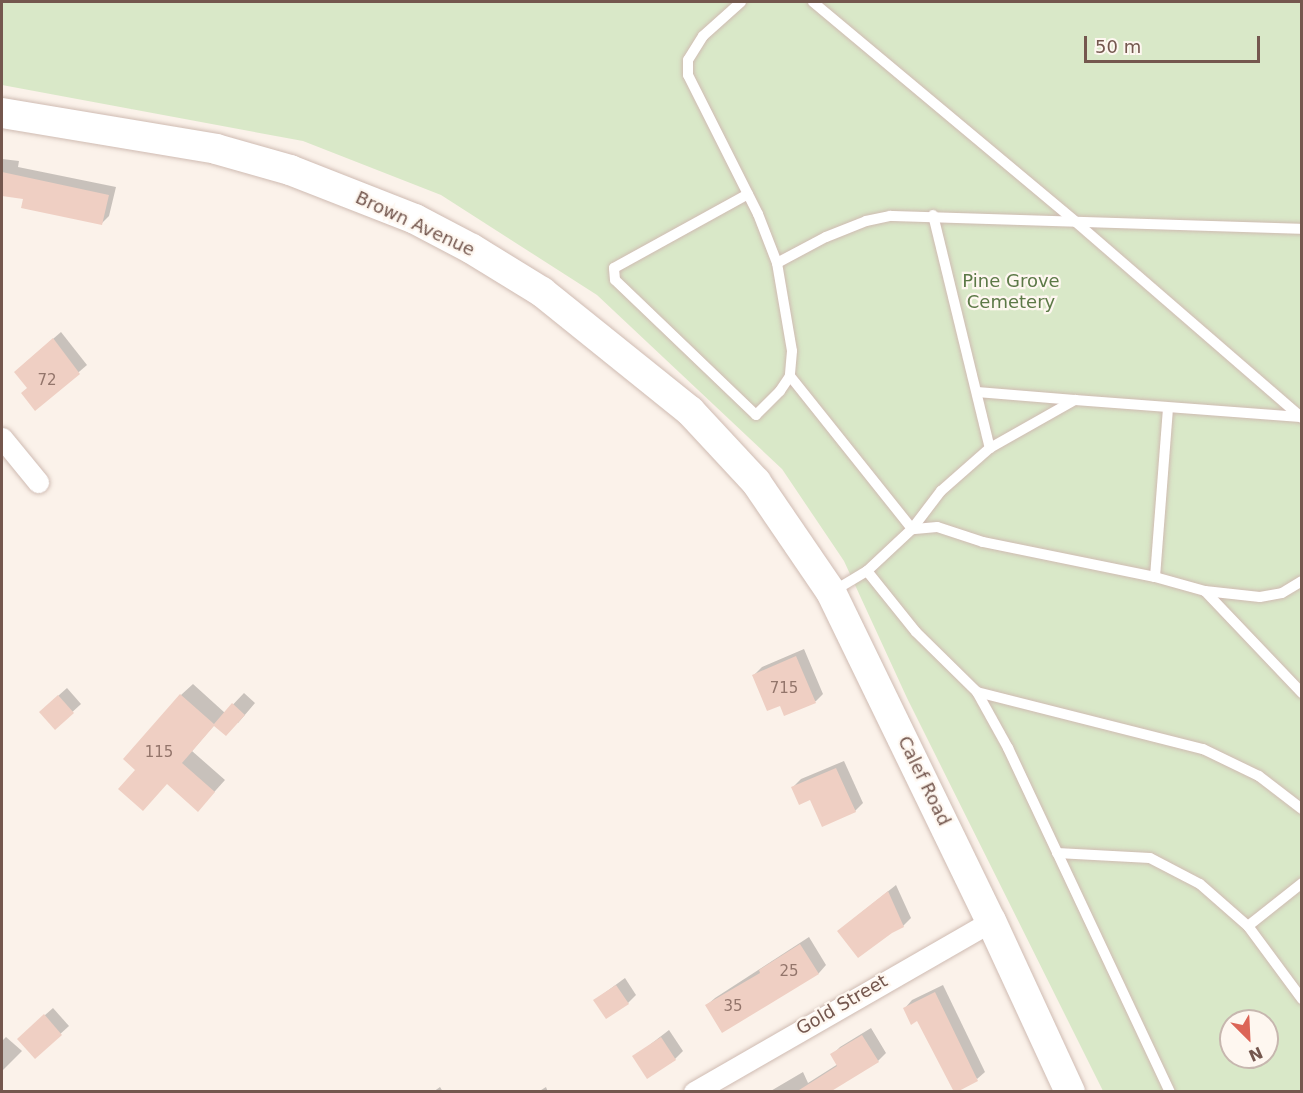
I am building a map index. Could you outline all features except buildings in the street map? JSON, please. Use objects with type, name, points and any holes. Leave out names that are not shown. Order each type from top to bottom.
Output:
[{"type":"main road","name":"Brown Avenue","points":[[2,113],[216,149],[290,170],[415,219],[472,249],[542,292],[690,411],[756,482]]},
{"type":"main road","name":"Calef Road","points":[[756,482],[831,592],[991,921],[1070,1092]]},
{"type":"street","points":[[2,438],[38,482]]},
{"type":"street","name":"Gold Street","points":[[693,1092],[991,921]]},
{"type":"lane","points":[[741,2],[703,36],[688,60],[688,75],[748,194],[777,262],[792,351],[790,376],[780,391],[756,416],[615,280],[614,268],[748,194]]},
{"type":"lane","points":[[813,2],[1077,223],[1301,417]]},
{"type":"lane","points":[[777,262],[826,237],[866,221],[890,216],[933,215],[1077,223],[1302,229]]},
{"type":"lane","points":[[933,215],[990,448]]},
{"type":"lane","points":[[790,376],[912,529]]},
{"type":"lane","points":[[977,392],[1168,409],[1301,417]]},
{"type":"lane","points":[[831,592],[867,571],[912,529],[941,490],[990,448],[1075,400]]},
{"type":"lane","points":[[1155,577],[1168,409]]},
{"type":"lane","points":[[912,529],[937,527],[983,542],[1155,577],[1205,591],[1260,597],[1282,593],[1302,581]]},
{"type":"lane","points":[[867,571],[916,632],[976,692],[1008,748],[1170,1092]]},
{"type":"lane","points":[[1205,591],[1302,693]]},
{"type":"lane","points":[[976,692],[1203,749],[1259,776],[1302,809]]},
{"type":"lane","points":[[1057,853],[1149,858],[1200,884],[1248,926],[1302,999]]},
{"type":"lane","points":[[1248,926],[1302,884]]},
{"type":"green space","name":"Pine Grove Cemetery","points":[[2,2],[1301,2],[1301,1091],[1103,1091],[907,698],[844,561],[782,469],[597,295],[441,195],[303,141],[2,85]]}]
